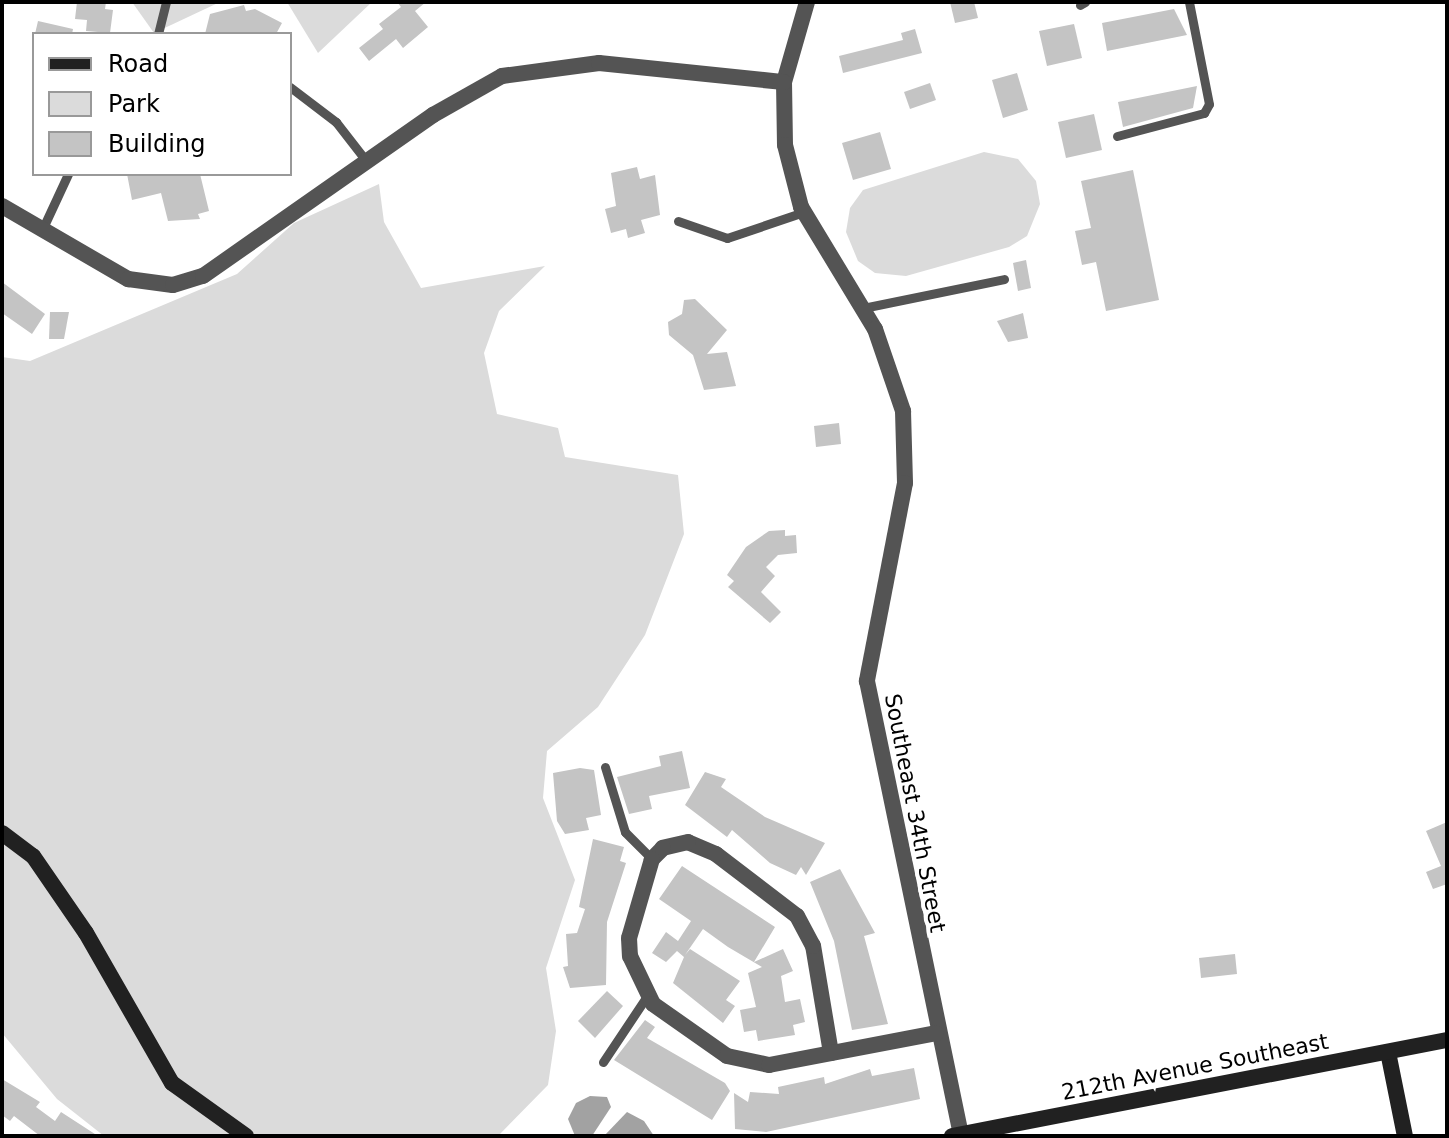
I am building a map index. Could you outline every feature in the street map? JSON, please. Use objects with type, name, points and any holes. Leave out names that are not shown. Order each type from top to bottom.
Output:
[{"type":"street","name":"Southeast 34th Street","points":[[807,2],[784,82],[785,145],[804,212],[863,308],[898,386],[906,445],[868,691],[958,1135]]},
{"type":"street","points":[[2,206],[128,279],[160,286],[187,282],[480,86],[522,70],[599,63],[784,82]]},
{"type":"street","points":[[2,833],[33,856],[86,933],[172,1083],[246,1136]]},
{"type":"street","points":[[831,1053],[813,946],[797,916],[700,846],[674,843],[652,859],[629,938],[647,996],[740,1062],[769,1065],[936,1033]]},
{"type":"street","name":"212th Avenue Southeast","points":[[958,1135],[1447,1040]]},
{"type":"street","points":[[1388,1052],[1405,1136]]},
{"type":"lane","points":[[158,32],[166,2]]},
{"type":"lane","points":[[1117,136],[1204,113],[1209,104],[1189,2]]},
{"type":"lane","points":[[292,89],[336,122],[367,162]]},
{"type":"lane","points":[[42,230],[67,176]]},
{"type":"lane","points":[[678,221],[727,238],[804,212]]},
{"type":"lane","points":[[863,308],[1004,279]]},
{"type":"lane","points":[[605,767],[625,832],[652,859]]},
{"type":"lane","points":[[603,1062],[647,996]]},
{"type":"green space","points":[[132,2],[220,2],[156,32]]},
{"type":"green space","points":[[287,2],[372,2],[318,53]]},
{"type":"green space","points":[[984,152],[1018,159],[1036,181],[1040,204],[1027,236],[1009,247],[906,276],[875,273],[858,261],[846,232],[850,208],[863,190]]},
{"type":"green space","points":[[379,184],[384,222],[421,288],[545,266],[499,311],[484,353],[497,414],[558,428],[565,457],[678,475],[684,534],[645,635],[598,707],[547,751],[543,798],[575,880],[546,968],[556,1031],[548,1085],[498,1136],[104,1136],[57,1099],[2,1033],[2,357],[30,361],[237,274],[294,223]]},
{"type":"shaded area","points":[[590,1096],[607,1097],[611,1107],[592,1136],[575,1136],[568,1119],[576,1103]]},
{"type":"shaded area","points":[[627,1112],[644,1121],[654,1136],[604,1136]]},
{"type":"building","points":[[77,2],[106,2],[105,9],[113,10],[110,32],[86,31],[87,20],[75,19]]},
{"type":"building","points":[[397,2],[426,2],[415,11],[428,27],[403,48],[396,39],[369,61],[359,48],[383,29],[379,24],[401,7]]},
{"type":"building","points":[[950,2],[974,2],[978,18],[955,23]]},
{"type":"building","points":[[244,5],[246,11],[255,9],[282,23],[277,32],[206,32],[210,14]]},
{"type":"building","points":[[1174,9],[1187,35],[1107,51],[1102,23]]},
{"type":"building","points":[[38,21],[73,29],[72,32],[35,32]]},
{"type":"building","points":[[1074,24],[1082,58],[1047,66],[1039,31]]},
{"type":"building","points":[[915,29],[922,53],[843,73],[839,56],[903,40],[901,33]]},
{"type":"building","points":[[1017,73],[1028,110],[1003,118],[992,80]]},
{"type":"building","points":[[930,83],[936,100],[910,109],[904,92]]},
{"type":"building","points":[[1197,86],[1193,108],[1123,127],[1118,102]]},
{"type":"building","points":[[1094,114],[1102,150],[1066,158],[1058,122]]},
{"type":"building","points":[[880,132],[891,169],[853,180],[842,143]]},
{"type":"building","points":[[637,167],[640,179],[655,175],[660,215],[641,220],[645,233],[628,238],[626,229],[611,233],[605,209],[616,206],[611,173]]},
{"type":"building","points":[[1133,170],[1159,300],[1106,311],[1096,262],[1082,265],[1075,231],[1091,228],[1081,181]]},
{"type":"building","points":[[127,176],[200,176],[209,211],[198,214],[200,219],[168,221],[161,193],[132,200]]},
{"type":"building","points":[[1026,260],[1031,288],[1018,291],[1013,263]]},
{"type":"building","points":[[2,282],[45,314],[32,334],[2,313]]},
{"type":"building","points":[[695,299],[727,330],[707,354],[727,352],[736,386],[704,390],[693,355],[669,335],[668,322],[682,314],[684,300]]},
{"type":"building","points":[[50,312],[69,312],[64,339],[49,339]]},
{"type":"building","points":[[1023,313],[1028,338],[1008,342],[997,321]]},
{"type":"building","points":[[839,423],[841,444],[816,447],[814,426]]},
{"type":"building","points":[[785,530],[785,536],[796,535],[797,553],[778,555],[766,567],[775,576],[761,592],[781,612],[770,623],[728,587],[734,581],[727,575],[746,547],[769,531]]},
{"type":"building","points":[[682,751],[690,788],[649,796],[652,809],[629,814],[617,777],[661,766],[659,756]]},
{"type":"building","points":[[580,768],[594,770],[601,815],[586,818],[589,830],[565,834],[557,821],[553,773]]},
{"type":"building","points":[[705,772],[726,779],[721,787],[765,817],[825,843],[806,875],[801,867],[796,875],[770,863],[732,830],[727,837],[685,805]]},
{"type":"building","points":[[1447,822],[1447,884],[1433,889],[1426,872],[1441,866],[1426,831]]},
{"type":"building","points":[[593,839],[624,847],[620,861],[626,863],[607,922],[606,985],[570,988],[563,967],[568,966],[566,934],[577,933],[585,909],[579,907]]},
{"type":"building","points":[[682,866],[775,927],[754,962],[783,949],[793,971],[781,976],[785,1002],[800,999],[805,1022],[793,1025],[795,1035],[758,1041],[756,1030],[744,1032],[740,1010],[756,1007],[748,973],[762,967],[728,947],[703,929],[685,955],[690,949],[740,981],[726,1000],[735,1006],[723,1023],[673,983],[684,957],[677,951],[666,962],[652,953],[666,932],[678,941],[691,921],[659,899]]},
{"type":"building","points":[[840,869],[875,933],[864,936],[888,1024],[852,1030],[834,941],[810,882]]},
{"type":"building","points":[[1235,954],[1237,974],[1201,978],[1199,958]]},
{"type":"building","points":[[607,991],[623,1006],[595,1038],[578,1021]]},
{"type":"building","points":[[645,1020],[655,1027],[647,1038],[725,1083],[730,1091],[712,1120],[614,1060]]},
{"type":"building","points":[[914,1068],[920,1099],[766,1132],[735,1129],[734,1093],[748,1102],[750,1092],[779,1094],[778,1087],[824,1077],[825,1084],[870,1069],[872,1076]]},
{"type":"building","points":[[2,1079],[40,1102],[36,1107],[55,1121],[61,1112],[98,1136],[40,1136],[14,1116],[10,1121],[2,1115]]}]
